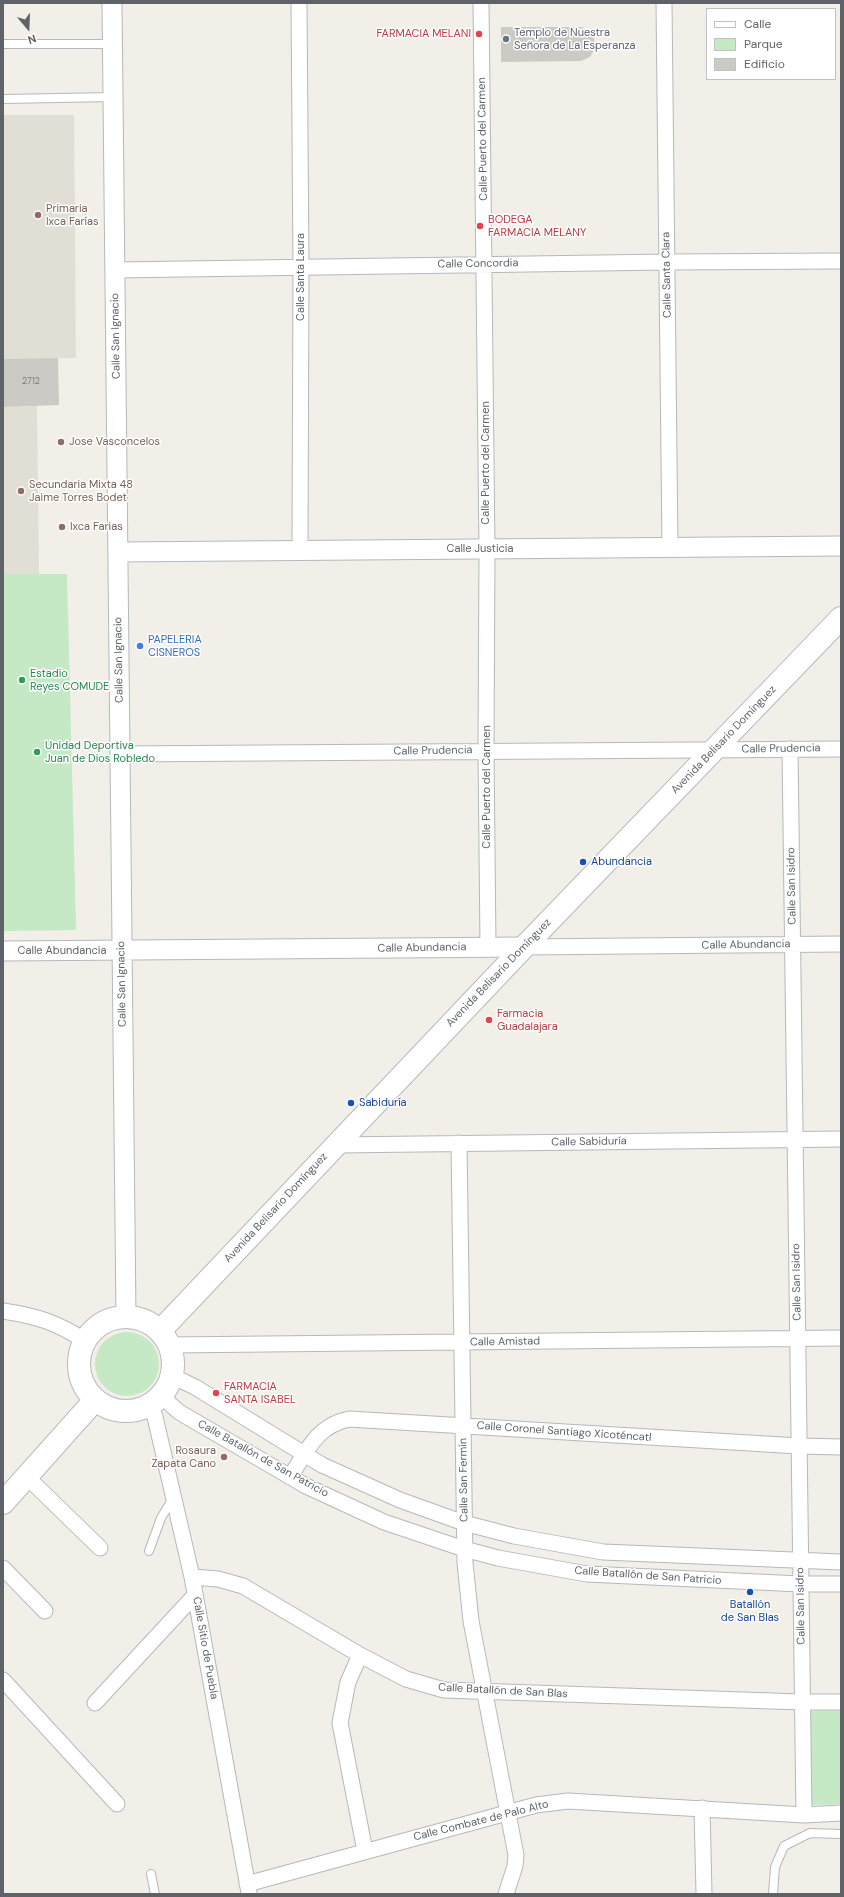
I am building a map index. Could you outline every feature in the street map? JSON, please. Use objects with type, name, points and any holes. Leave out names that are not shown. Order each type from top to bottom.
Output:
[{"type":"main road","name":"Avenida Belisario Domínguez","points":[[165,1338],[336,1145],[524,947],[841,618]]},
{"type":"main road","points":[[126,1316],[138,1318],[150,1323],[165,1338],[172,1355],[172,1376],[155,1400],[138,1410],[113,1410],[95,1400],[83,1385],[78,1370],[79,1355],[84,1340],[95,1328],[109,1319],[126,1316]]},
{"type":"main road","points":[[3,1504],[95,1400]]},
{"type":"street","name":"Calle San Ignacio","points":[[112,3],[126,1316]]},
{"type":"street","name":"Calle Santa Laura","points":[[299,3],[301,266],[300,550]]},
{"type":"street","name":"Calle Puerto del Carmen","points":[[481,3],[487,549],[486,750],[488,947]]},
{"type":"street","name":"Calle Santa Clara","points":[[664,3],[670,547]]},
{"type":"street","name":"Calle Concordia","points":[[115,270],[301,266],[667,262],[841,262]]},
{"type":"street","name":"Calle Justicia","points":[[118,552],[841,546]]},
{"type":"street","name":"Calle San Isidro","points":[[790,749],[804,1815]]},
{"type":"street","name":"Calle Prudencia","points":[[120,754],[486,750],[841,749]]},
{"type":"street","name":"Calle Abundancia","points":[[3,951],[841,944]]},
{"type":"street","name":"Calle Sabiduría","points":[[336,1145],[841,1139]]},
{"type":"street","name":"Calle San Fermín","points":[[459,1143],[464,1549],[468,1599],[484,1691],[516,1855],[515,1866],[506,1894]]},
{"type":"street","points":[[3,1311],[36,1316],[69,1330],[84,1340]]},
{"type":"street","name":"Calle Amistad","points":[[165,1338],[462,1342],[841,1338]]},
{"type":"street","name":"Calle Batallón de San Patricio","points":[[172,1376],[195,1387],[322,1465],[400,1500],[464,1523],[514,1536],[603,1552],[841,1562]]},
{"type":"street","name":"Calle Batallón de San Patricio","points":[[155,1400],[179,1412],[306,1486],[384,1522],[464,1549],[498,1558],[587,1574],[801,1584],[841,1584]]},
{"type":"street","name":"Calle Sitio de Puebla","points":[[155,1400],[155,1417],[192,1577],[248,1889]]},
{"type":"street","name":"Calle Coronel Santiago Xicoténcatl","points":[[290,1477],[316,1436],[323,1430],[339,1421],[349,1419],[799,1446],[841,1447]]},
{"type":"street","points":[[27,1477],[100,1548]]},
{"type":"street","points":[[3,1568],[45,1611]]},
{"type":"street","name":"Calle Batallón de San Blas","points":[[192,1577],[218,1579],[243,1586],[360,1655],[406,1679],[422,1685],[444,1690],[841,1702]]},
{"type":"street","points":[[95,1703],[195,1595]]},
{"type":"street","points":[[360,1655],[348,1682],[340,1723],[365,1851]]},
{"type":"street","points":[[3,1680],[117,1804]]},
{"type":"street","name":"Calle Combate de Palo Alto","points":[[248,1889],[365,1851],[507,1812],[536,1805],[568,1800],[804,1815],[841,1813]]},
{"type":"street","points":[[702,1808],[704,1894]]},
{"type":"lane","points":[[3,44],[113,44]]},
{"type":"lane","points":[[3,99],[113,97]]},
{"type":"lane","points":[[149,1551],[161,1518],[173,1497]]},
{"type":"lane","points":[[773,1894],[774,1867],[784,1846],[810,1833],[841,1834]]},
{"type":"lane","points":[[151,1874],[155,1894]]},
{"type":"shaded area","points":[[3,115],[74,115],[76,358],[3,359]]},
{"type":"shaded area","name":"Secundaria Mixta 48 Jaime Torres Bodet","points":[[37,406],[39,574],[3,574],[3,407]]},
{"type":"green space","name":"Unidad Deportiva Juan de Dios Robledo","points":[[3,574],[67,574],[76,930],[3,931]]},
{"type":"green space","points":[[121,1332],[133,1332],[150,1341],[157,1352],[159,1364],[157,1376],[150,1387],[133,1396],[121,1396],[109,1391],[100,1382],[95,1370],[95,1358],[100,1346],[109,1337]]},
{"type":"green space","points":[[841,1710],[841,1804],[812,1805],[810,1711]]},
{"type":"building","points":[[501,27],[582,27],[594,37],[595,48],[590,57],[581,61],[501,62]]},
{"type":"building","points":[[58,358],[59,405],[3,407],[3,359]]},
{"type":"place","name":"FARMACIA MELANI","points":[[479,34]]},
{"type":"place","name":"Templo de Nuestra Señora de La Esperanza","points":[[506,39]]},
{"type":"place","name":"Primaria Ixca Farías","points":[[38,215]]},
{"type":"place","name":"BODEGA FARMACIA MELANY","points":[[480,226]]},
{"type":"place","name":"Jose Vasconcelos","points":[[61,442]]},
{"type":"place","name":"Secundaria Mixta 48 Jaime Torres Bodet","points":[[21,491]]},
{"type":"place","name":"Ixca Farias","points":[[62,527]]},
{"type":"place","name":"PAPELERIA CISNEROS","points":[[140,646]]},
{"type":"place","name":"Estadio Reyes COMUDE","points":[[22,680]]},
{"type":"place","name":"Unidad Deportiva Juan de Dios Robledo","points":[[37,752]]},
{"type":"place","name":"Abundancia","points":[[583,862]]},
{"type":"place","name":"Farmacia Guadalajara","points":[[489,1020]]},
{"type":"place","name":"Sabiduría","points":[[351,1103]]},
{"type":"place","name":"FARMACIA SANTA ISABEL","points":[[216,1393]]},
{"type":"place","name":"Rosaura Zapata Cano","points":[[224,1457]]},
{"type":"place","name":"Batallón de San Blas","points":[[750,1592]]}]
